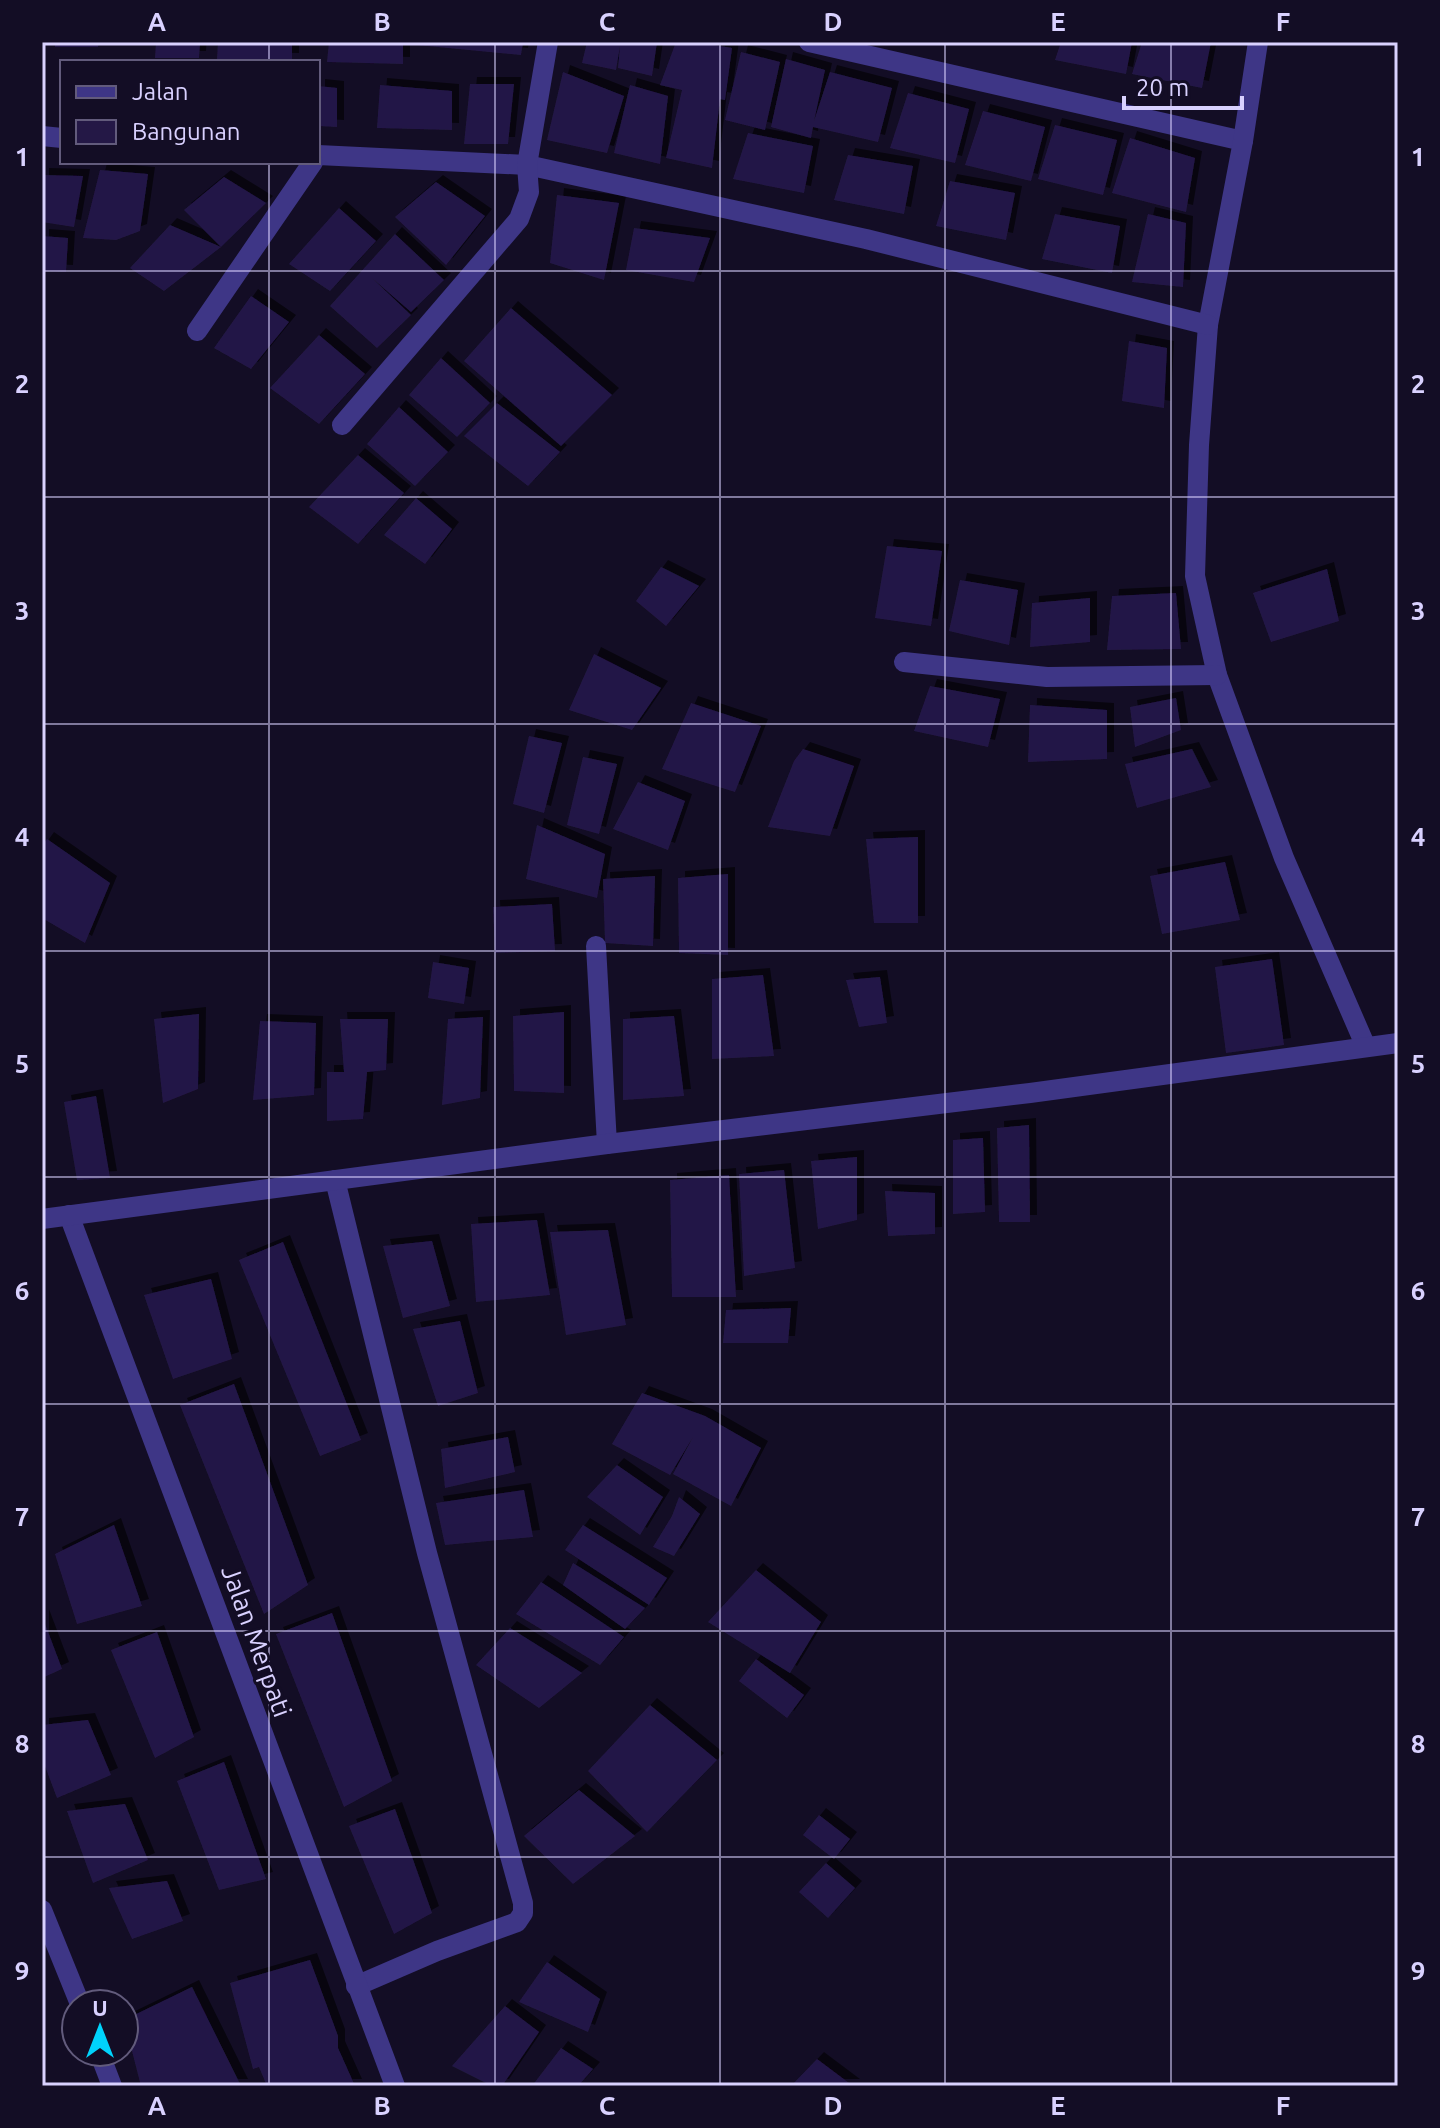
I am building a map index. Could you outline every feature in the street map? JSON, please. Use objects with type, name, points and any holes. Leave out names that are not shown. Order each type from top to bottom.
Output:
[{"type":"street","points":[[342,425],[519,219],[529,192],[527,165],[548,42]]},
{"type":"street","points":[[809,42],[1243,141]]},
{"type":"street","points":[[1258,42],[1243,141],[1208,325],[1199,445],[1195,576],[1217,675],[1284,858],[1366,1047]]},
{"type":"street","points":[[320,155],[527,165],[866,239],[1208,325]]},
{"type":"street","points":[[197,331],[312,164]]},
{"type":"street","points":[[904,662],[1047,677],[1217,675]]},
{"type":"street","points":[[596,946],[607,1144]]},
{"type":"street","points":[[42,1219],[1398,1043]]},
{"type":"street","points":[[335,1180],[427,1553],[523,1903],[523,1913],[517,1922],[437,1951],[356,1986]]},
{"type":"street","name":"Jalan Merpati","points":[[69,1215],[395,2086]]},
{"type":"street","points":[[42,1910],[74,1988]]},
{"type":"building","points":[[55,42],[99,42],[98,47],[55,47]]},
{"type":"building","points":[[156,42],[200,42],[199,58],[155,58]]},
{"type":"building","points":[[218,42],[292,42],[292,60],[217,59]]},
{"type":"building","points":[[329,42],[403,42],[403,64],[327,62]]},
{"type":"building","points":[[418,42],[523,42],[521,55],[417,45]]},
{"type":"building","points":[[587,42],[657,42],[652,76],[618,68],[620,46],[616,70],[582,63]]},
{"type":"building","points":[[676,42],[732,48],[725,100],[720,99],[712,168],[666,158],[682,90],[660,85]]},
{"type":"building","points":[[1061,42],[1132,42],[1126,74],[1055,60]]},
{"type":"building","points":[[1142,42],[1211,42],[1202,88],[1132,74]]},
{"type":"building","points":[[741,52],[780,62],[765,130],[725,120]]},
{"type":"building","points":[[786,59],[825,70],[814,121],[830,72],[892,88],[878,142],[813,127],[811,138],[771,127]]},
{"type":"building","points":[[563,72],[624,96],[607,153],[547,140]]},
{"type":"building","points":[[470,84],[514,84],[508,144],[464,144]]},
{"type":"building","points":[[380,85],[452,91],[452,130],[377,128]]},
{"type":"building","points":[[630,85],[668,96],[660,164],[614,153]]},
{"type":"building","points":[[320,86],[337,88],[337,127],[320,126]]},
{"type":"building","points":[[908,93],[969,109],[955,163],[890,148]]},
{"type":"building","points":[[983,111],[1045,127],[1031,181],[965,165]]},
{"type":"building","points":[[1055,125],[1117,140],[1103,195],[1038,179]]},
{"type":"building","points":[[748,133],[813,146],[804,193],[733,179]]},
{"type":"building","points":[[1130,138],[1195,158],[1186,212],[1112,193]]},
{"type":"building","points":[[848,155],[913,166],[904,214],[834,200]]},
{"type":"building","points":[[100,170],[148,174],[140,231],[116,240],[83,238]]},
{"type":"building","points":[[42,175],[83,176],[74,227],[42,222]]},
{"type":"building","points":[[224,177],[266,203],[221,247],[184,210]]},
{"type":"building","points":[[950,181],[1015,193],[1006,240],[936,226]]},
{"type":"building","points":[[436,182],[485,216],[446,265],[395,217]]},
{"type":"building","points":[[557,195],[619,203],[604,280],[550,263]]},
{"type":"building","points":[[339,208],[376,241],[330,291],[289,264]]},
{"type":"building","points":[[1055,214],[1120,226],[1112,273],[1042,259]]},
{"type":"building","points":[[1148,214],[1186,223],[1183,287],[1132,282]]},
{"type":"building","points":[[170,225],[221,247],[164,291],[130,268]]},
{"type":"building","points":[[634,228],[710,238],[694,282],[626,270]]},
{"type":"building","points":[[395,234],[444,280],[411,312],[372,278],[411,315],[377,348],[330,306]]},
{"type":"building","points":[[42,236],[68,238],[66,272],[42,271]]},
{"type":"building","points":[[251,296],[289,322],[251,369],[214,348]]},
{"type":"building","points":[[511,308],[612,395],[561,446],[464,361]]},
{"type":"building","points":[[319,335],[365,374],[319,424],[270,388]]},
{"type":"building","points":[[1129,341],[1167,348],[1164,408],[1122,401]]},
{"type":"building","points":[[441,358],[490,403],[457,437],[409,395]]},
{"type":"building","points":[[497,403],[560,452],[528,486],[464,436]]},
{"type":"building","points":[[399,407],[448,452],[415,486],[367,444]]},
{"type":"building","points":[[358,455],[404,493],[358,544],[309,507]]},
{"type":"building","points":[[416,498],[452,529],[425,564],[384,535]]},
{"type":"building","points":[[887,546],[942,551],[931,626],[875,618]]},
{"type":"building","points":[[661,567],[699,586],[666,626],[636,601]]},
{"type":"building","points":[[1327,569],[1339,621],[1271,642],[1253,593]]},
{"type":"building","points":[[960,580],[1018,590],[1009,645],[949,631]]},
{"type":"building","points":[[1176,593],[1181,649],[1107,650],[1112,596]]},
{"type":"building","points":[[1090,598],[1090,642],[1030,647],[1032,603]]},
{"type":"building","points":[[594,654],[661,688],[632,730],[569,710]]},
{"type":"building","points":[[930,686],[1000,699],[988,747],[914,731]]},
{"type":"building","points":[[1176,698],[1181,730],[1135,747],[1130,707]]},
{"type":"building","points":[[691,703],[761,726],[735,792],[662,769]]},
{"type":"building","points":[[1030,705],[1107,710],[1107,759],[1028,762]]},
{"type":"building","points":[[529,736],[562,743],[544,813],[513,804]]},
{"type":"building","points":[[803,749],[854,766],[830,836],[768,827],[794,761]]},
{"type":"building","points":[[1192,749],[1211,787],[1137,808],[1125,764]]},
{"type":"building","points":[[583,757],[617,764],[599,834],[567,825]]},
{"type":"building","points":[[638,782],[685,801],[668,850],[613,829]]},
{"type":"building","points":[[537,825],[605,854],[597,898],[526,879]]},
{"type":"building","points":[[918,837],[918,923],[874,923],[866,839]]},
{"type":"building","points":[[47,839],[110,883],[85,943],[42,918],[42,846]]},
{"type":"building","points":[[1225,862],[1240,920],[1162,934],[1150,876]]},
{"type":"building","points":[[728,874],[728,955],[679,953],[678,878]]},
{"type":"building","points":[[655,876],[653,946],[605,943],[603,879]]},
{"type":"building","points":[[552,904],[555,951],[495,953],[493,907]]},
{"type":"building","points":[[1272,959],[1284,1045],[1226,1053],[1215,967]]},
{"type":"building","points":[[433,962],[469,968],[464,1004],[428,998]]},
{"type":"building","points":[[763,975],[774,1056],[712,1059],[712,979]]},
{"type":"building","points":[[880,977],[887,1023],[859,1027],[846,980]]},
{"type":"building","points":[[564,1012],[564,1093],[514,1091],[513,1016]]},
{"type":"building","points":[[199,1014],[198,1089],[163,1103],[154,1019]]},
{"type":"building","points":[[674,1016],[684,1096],[623,1100],[623,1019]]},
{"type":"building","points":[[483,1017],[480,1098],[442,1105],[448,1019]]},
{"type":"building","points":[[340,1019],[388,1019],[386,1070],[367,1072],[363,1119],[327,1121],[327,1072],[344,1072]]},
{"type":"building","points":[[260,1021],[316,1023],[314,1095],[253,1100]]},
{"type":"building","points":[[96,1096],[110,1178],[77,1180],[64,1102]]},
{"type":"building","points":[[1029,1125],[1030,1222],[999,1222],[997,1128]]},
{"type":"building","points":[[983,1138],[985,1212],[953,1214],[953,1140]]},
{"type":"building","points":[[857,1157],[857,1220],[818,1229],[811,1161]]},
{"type":"building","points":[[784,1170],[795,1268],[744,1276],[739,1174]]},
{"type":"building","points":[[729,1175],[736,1297],[672,1297],[670,1180]]},
{"type":"building","points":[[885,1191],[935,1193],[935,1234],[888,1236]]},
{"type":"building","points":[[537,1220],[550,1295],[476,1302],[471,1224]]},
{"type":"building","points":[[608,1230],[626,1325],[566,1335],[550,1232]]},
{"type":"building","points":[[432,1241],[450,1306],[403,1318],[383,1246]]},
{"type":"building","points":[[283,1242],[361,1440],[320,1456],[239,1260]]},
{"type":"building","points":[[211,1279],[232,1359],[173,1379],[144,1295]]},
{"type":"building","points":[[791,1308],[788,1343],[723,1343],[726,1310]]},
{"type":"building","points":[[460,1321],[478,1393],[438,1406],[413,1329]]},
{"type":"building","points":[[234,1384],[308,1585],[264,1614],[180,1405]]},
{"type":"building","points":[[642,1393],[705,1416],[761,1448],[731,1506],[673,1474],[693,1437],[670,1475],[612,1444]]},
{"type":"building","points":[[508,1437],[515,1472],[445,1488],[441,1449]]},
{"type":"building","points":[[617,1465],[663,1497],[640,1535],[587,1497]]},
{"type":"building","points":[[524,1490],[533,1537],[445,1545],[436,1503]]},
{"type":"building","points":[[679,1497],[700,1514],[674,1556],[653,1547],[672,1516]]},
{"type":"building","points":[[114,1525],[142,1606],[77,1624],[55,1554]]},
{"type":"building","points":[[583,1525],[667,1578],[649,1605],[565,1550]]},
{"type":"building","points":[[573,1563],[645,1608],[625,1629],[563,1585]]},
{"type":"building","points":[[756,1570],[821,1622],[790,1673],[708,1622]]},
{"type":"building","points":[[541,1582],[624,1637],[600,1665],[516,1614]]},
{"type":"building","points":[[332,1613],[392,1781],[344,1807],[276,1634]]},
{"type":"building","points":[[42,1616],[62,1669],[42,1678]]},
{"type":"building","points":[[510,1628],[582,1673],[539,1708],[476,1665]]},
{"type":"building","points":[[157,1632],[194,1737],[155,1758],[111,1650]]},
{"type":"building","points":[[756,1659],[804,1695],[787,1718],[739,1681]]},
{"type":"building","points":[[650,1705],[717,1760],[647,1832],[588,1771]]},
{"type":"building","points":[[88,1720],[111,1775],[57,1798],[42,1758],[42,1725]]},
{"type":"building","points":[[224,1762],[266,1879],[219,1890],[177,1781]]},
{"type":"building","points":[[579,1790],[635,1836],[573,1884],[524,1836]]},
{"type":"building","points":[[125,1804],[148,1860],[93,1883],[67,1811]]},
{"type":"building","points":[[395,1809],[432,1913],[394,1934],[349,1826]]},
{"type":"building","points":[[819,1815],[850,1839],[834,1859],[803,1835]]},
{"type":"building","points":[[826,1863],[855,1888],[828,1918],[799,1892]]},
{"type":"building","points":[[167,1881],[183,1921],[132,1939],[109,1888]]},
{"type":"building","points":[[310,1960],[338,2036],[338,2048],[355,2086],[267,2086],[259,2067],[253,2069],[230,1983]]},
{"type":"building","points":[[547,1962],[600,1999],[588,2032],[519,2002]]},
{"type":"building","points":[[192,1987],[241,2086],[141,2086],[136,2068],[140,2068],[140,2012]]},
{"type":"building","points":[[505,2006],[539,2032],[502,2086],[492,2086],[452,2066]]},
{"type":"building","points":[[561,2048],[593,2069],[578,2086],[532,2086]]},
{"type":"building","points":[[817,2059],[853,2086],[791,2086]]}]
